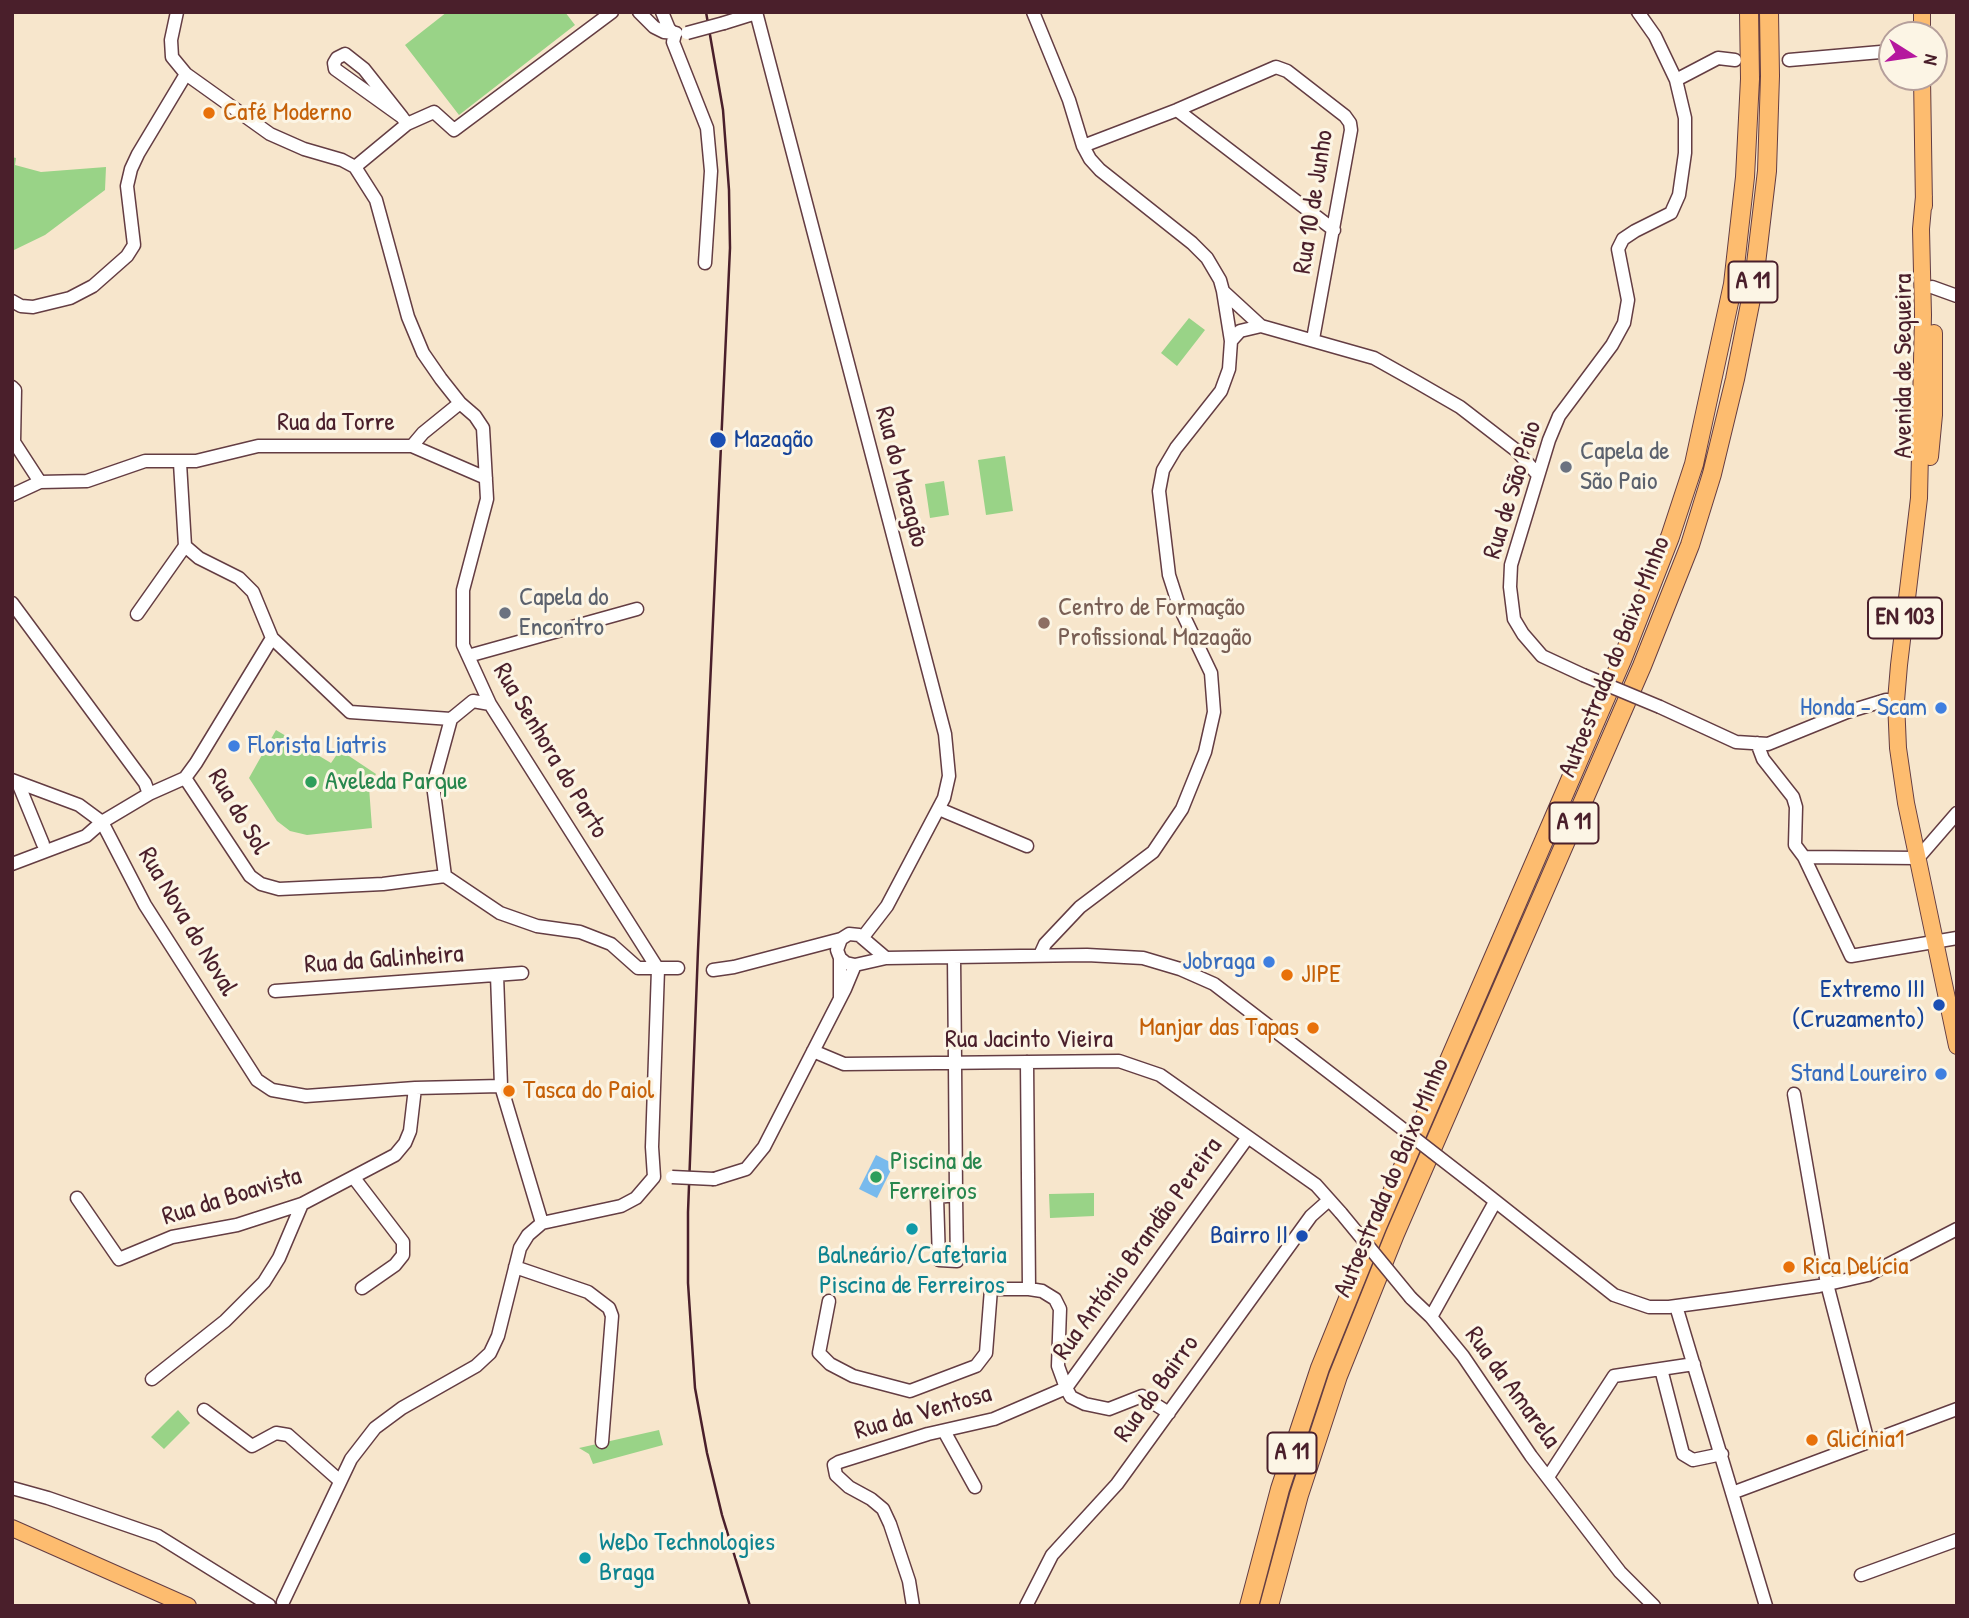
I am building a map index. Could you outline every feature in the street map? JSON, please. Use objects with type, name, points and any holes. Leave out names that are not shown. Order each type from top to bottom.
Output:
[{"type":"highway","name":"Autoestrada do Baixo Minho","points":[[1249,1606],[1280,1489],[1320,1368],[1377,1227],[1622,660],[1670,537],[1694,464],[1733,284],[1745,177],[1750,79],[1749,12]]},
{"type":"highway","name":"Autoestrada do Baixo Minho","points":[[1269,1606],[1299,1495],[1343,1363],[1395,1234],[1637,678],[1690,545],[1718,450],[1753,289],[1767,170],[1769,12]]},
{"type":"main road","name":"Avenida de Sequeira","points":[[1916,536],[1926,488],[1934,415],[1932,287],[1924,196],[1922,91]]},
{"type":"main road","name":"Avenida de Sequeira","points":[[1918,858],[1898,748],[1896,701],[1916,536],[1922,426],[1921,229],[1924,196]]},
{"type":"main road","name":"EN 103","points":[[1918,858],[1956,1040]]},
{"type":"main road","points":[[12,1528],[188,1606]]},
{"type":"street","points":[[177,12],[171,40],[172,57],[186,74],[270,134],[355,167],[405,120],[434,112],[454,130],[612,12]]},
{"type":"street","points":[[639,12],[654,27],[664,32],[681,33],[756,13]]},
{"type":"street","points":[[662,12],[669,29],[681,33]]},
{"type":"street","points":[[1033,12],[1069,100],[1083,146],[1100,170],[1192,243],[1214,270],[1223,291],[1231,341],[1229,369],[1221,391],[1176,448],[1163,470],[1159,491],[1169,575],[1179,606],[1211,673],[1214,712],[1205,752],[1182,809],[1153,852],[1080,906],[1045,944],[1040,955]]},
{"type":"street","name":"Rua de São Paio","points":[[1638,12],[1655,36],[1676,80],[1685,118],[1685,153],[1679,195],[1671,213],[1623,239],[1618,249],[1628,300],[1624,323],[1612,345],[1559,416],[1511,565],[1510,587],[1514,619],[1522,634],[1542,656],[1736,742],[1768,744],[1847,712],[1886,700],[1896,701]]},
{"type":"street","name":"Rua do Mazagão","points":[[756,13],[945,734],[949,776],[944,798],[866,940]]},
{"type":"street","points":[[681,33],[673,42],[707,128],[711,171],[705,263]]},
{"type":"street","points":[[1789,60],[1878,52]]},
{"type":"street","points":[[345,54],[364,69],[405,120],[335,69],[337,58],[345,54]]},
{"type":"street","points":[[1676,80],[1718,58],[1735,60]]},
{"type":"street","name":"Rua 10 de Junho","points":[[1083,146],[1177,110],[1269,68],[1279,67],[1297,78],[1345,116],[1350,123],[1334,230],[1313,339]]},
{"type":"street","points":[[12,301],[21,306],[33,307],[70,298],[93,286],[127,256],[134,245],[127,186],[131,169],[186,74]]},
{"type":"street","points":[[1177,110],[1334,230]]},
{"type":"street","name":"Rua Senhora do Parto","points":[[355,167],[376,200],[408,317],[423,353],[460,403],[475,416],[483,428],[487,499],[463,590],[463,645],[490,704],[658,969]]},
{"type":"street","points":[[1932,287],[1957,296]]},
{"type":"street","points":[[1223,291],[1261,326]]},
{"type":"street","points":[[1231,341],[1240,331],[1261,326],[1374,358],[1460,407],[1517,451],[1538,475]]},
{"type":"street","points":[[12,387],[15,390],[14,442],[40,482],[12,495]]},
{"type":"street","points":[[412,446],[423,433],[460,403]]},
{"type":"street","name":"Rua da Torre","points":[[40,482],[87,481],[145,461],[180,463],[258,446],[412,446],[486,478]]},
{"type":"street","points":[[137,614],[185,546],[180,463]]},
{"type":"street","points":[[185,546],[199,558],[239,578],[253,592],[271,638],[350,712],[451,719]]},
{"type":"street","points":[[12,603],[100,720],[145,783],[149,794]]},
{"type":"street","points":[[473,702],[470,659],[637,609]]},
{"type":"street","name":"Rua do Sol","points":[[271,638],[185,778],[250,876],[261,884],[279,889],[383,884],[445,876]]},
{"type":"street","points":[[490,704],[473,702],[451,719],[433,785],[445,876],[500,913],[537,926],[580,932],[611,944],[638,968],[678,968]]},
{"type":"street","points":[[1757,743],[1763,759],[1793,797],[1796,807],[1795,845],[1804,857],[1851,956],[1957,938]]},
{"type":"street","points":[[12,864],[86,836],[102,822],[149,794],[185,778]]},
{"type":"street","points":[[15,781],[79,805],[102,822]]},
{"type":"street","points":[[15,781],[43,844]]},
{"type":"street","points":[[939,809],[1027,846]]},
{"type":"street","points":[[1804,857],[1918,858],[1955,819]]},
{"type":"street","name":"Rua Nova do Noval","points":[[102,822],[145,905],[257,1080],[272,1090],[306,1096],[415,1088],[502,1086]]},
{"type":"street","points":[[713,970],[841,939],[849,934],[866,940],[886,958]]},
{"type":"street","points":[[840,999],[838,950],[841,939]]},
{"type":"street","points":[[654,1177],[715,1179],[746,1169],[764,1147],[859,964],[869,954],[866,940]]},
{"type":"street","points":[[840,958],[846,963],[859,964],[886,958],[1040,955],[1143,958],[1180,969],[1214,984],[1614,1295],[1649,1307],[1676,1306],[1827,1284],[1868,1275],[1957,1229]]},
{"type":"street","points":[[954,957],[957,1261],[939,1260],[937,1197],[956,1195]]},
{"type":"street","points":[[12,1488],[158,1536],[268,1605],[274,1601],[285,1604],[351,1459],[375,1428],[402,1408],[476,1366],[490,1353],[498,1336],[520,1248],[528,1234],[542,1223],[621,1206],[636,1198],[654,1177],[652,1147],[658,969]]},
{"type":"street","name":"Rua da Galinheira","points":[[275,991],[522,973]]},
{"type":"street","name":"Rua da Galinheira","points":[[497,975],[502,1086],[542,1223]]},
{"type":"street","name":"Rua Jacinto Vieira","points":[[813,1051],[844,1064],[1119,1061],[1160,1075],[1316,1185],[1329,1200]]},
{"type":"street","points":[[1027,1062],[1029,1289]]},
{"type":"street","name":"Rua da Boavista","points":[[77,1198],[119,1259],[172,1237],[237,1225],[302,1204],[395,1155],[405,1143],[410,1131],[415,1088]]},
{"type":"street","points":[[1794,1094],[1827,1284],[1868,1442]]},
{"type":"street","name":"Rua António Brandão Pereira","points":[[1066,1388],[1248,1136]]},
{"type":"street","points":[[354,1178],[403,1242],[404,1255],[395,1265],[362,1288]]},
{"type":"street","name":"Rua da Amarela","points":[[1329,1200],[1410,1297],[1432,1317],[1463,1356],[1531,1456],[1620,1572],[1654,1606]]},
{"type":"street","name":"Rua do Bairro","points":[[1026,1606],[1052,1555],[1117,1483],[1311,1216],[1329,1200]]},
{"type":"street","points":[[1432,1317],[1495,1202]]},
{"type":"street","points":[[152,1379],[225,1321],[264,1282],[279,1258],[302,1204]]},
{"type":"street","points":[[515,1267],[588,1292],[610,1308],[612,1316],[602,1442]]},
{"type":"street","points":[[829,1301],[819,1353],[830,1364],[853,1376],[910,1391],[976,1366],[986,1353],[991,1290],[1042,1291],[1055,1299],[1060,1309],[1058,1366],[1066,1388],[1077,1401],[1101,1409],[1117,1407],[1142,1396],[1169,1413]]},
{"type":"street","points":[[1676,1306],[1766,1606]]},
{"type":"street","points":[[1548,1477],[1614,1376],[1694,1364]]},
{"type":"street","points":[[1661,1369],[1683,1454],[1693,1460],[1722,1454]]},
{"type":"street","name":"Rua da Ventosa","points":[[913,1606],[909,1581],[883,1509],[842,1481],[836,1475],[834,1465],[900,1442],[994,1419],[1066,1388]]},
{"type":"street","points":[[1732,1493],[1957,1409]]},
{"type":"street","points":[[204,1410],[253,1446],[276,1433],[288,1435],[340,1482]]},
{"type":"street","points":[[944,1431],[975,1487]]},
{"type":"street","points":[[1861,1575],[1957,1540]]},
{"type":"green space","points":[[447,12],[565,12],[575,25],[459,115],[405,45]]},
{"type":"green space","points":[[12,157],[16,158],[15,165],[41,172],[106,167],[105,190],[45,235],[12,251]]},
{"type":"green space","points":[[1189,318],[1205,330],[1177,366],[1161,353]]},
{"type":"green space","points":[[1005,456],[1013,511],[986,515],[978,460]]},
{"type":"green space","points":[[944,481],[949,515],[930,518],[925,484]]},
{"type":"green space","name":"Aveleda Parque","points":[[276,730],[331,763],[340,750],[376,774],[369,787],[372,828],[307,835],[290,831],[277,821],[249,778]]},
{"type":"green space","points":[[1094,1193],[1094,1216],[1050,1218],[1049,1194]]},
{"type":"green space","points":[[178,1410],[190,1423],[164,1449],[151,1437]]},
{"type":"green space","points":[[659,1430],[663,1445],[593,1464],[589,1454],[579,1448]]},
{"type":"water","name":"Piscina de Ferreiros","points":[[876,1155],[894,1164],[877,1198],[859,1189]]},
{"type":"railway","points":[[706,12],[723,110],[730,248],[698,950],[688,1212],[688,1283],[695,1388],[707,1453],[722,1515],[750,1606]]},
{"type":"place","name":"Café Moderno","points":[[209,113]]},
{"type":"place","name":"Mazagão","points":[[718,440]]},
{"type":"place","name":"Capela de São Paio","points":[[1566,467]]},
{"type":"place","name":"Capela do Encontro","points":[[505,613]]},
{"type":"place","name":"Centro de Formação Profissional Mazagão","points":[[1044,623]]},
{"type":"place","name":"Honda - Scam","points":[[1941,708]]},
{"type":"place","name":"Florista Liatris","points":[[234,746]]},
{"type":"place","name":"Aveleda Parque","points":[[311,782]]},
{"type":"place","name":"Jobraga","points":[[1269,962]]},
{"type":"place","name":"JIPE","points":[[1287,975]]},
{"type":"place","name":"Extremo III (Cruzamento)","points":[[1939,1005]]},
{"type":"place","name":"Manjar das Tapas","points":[[1313,1028]]},
{"type":"place","name":"Stand Loureiro","points":[[1941,1074]]},
{"type":"place","name":"Tasca do Paiol","points":[[509,1091]]},
{"type":"place","name":"Piscina de Ferreiros","points":[[876,1177]]},
{"type":"place","name":"Balneário/Cafetaria Piscina de Ferreiros","points":[[912,1229]]},
{"type":"place","name":"Bairro II","points":[[1302,1236]]},
{"type":"place","name":"Rica Delícia","points":[[1789,1267]]},
{"type":"place","name":"Glicínia1","points":[[1812,1440]]},
{"type":"place","name":"WeDo Technologies Braga","points":[[585,1558]]}]
